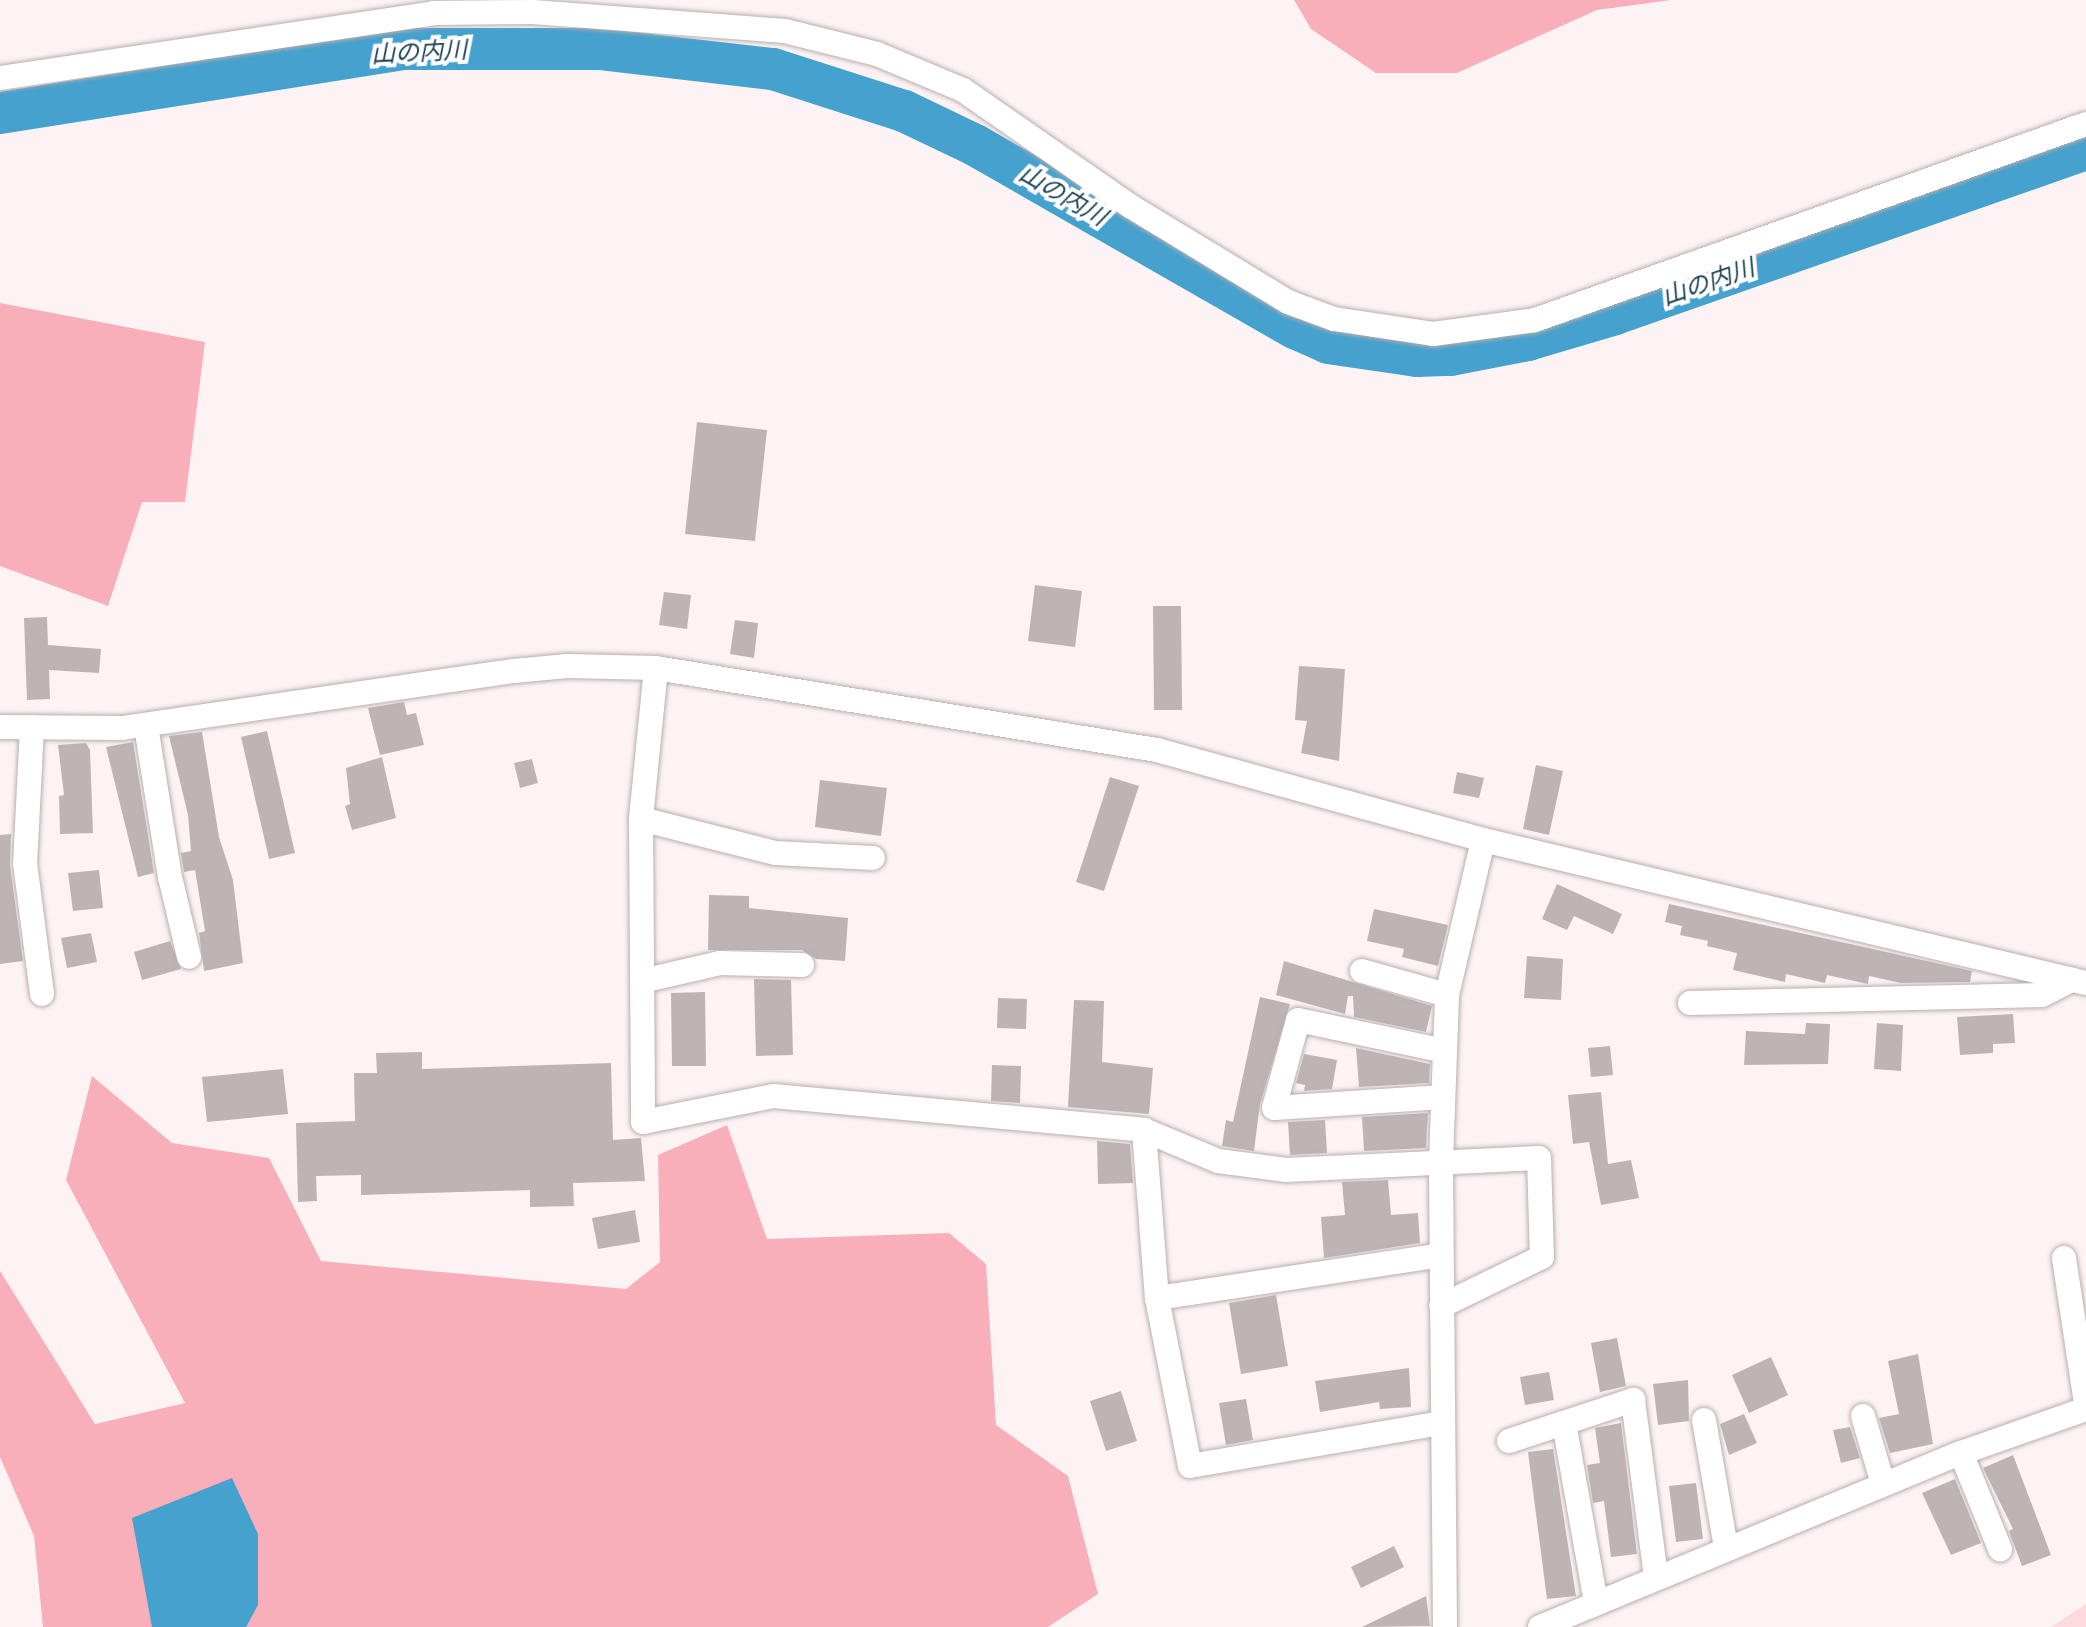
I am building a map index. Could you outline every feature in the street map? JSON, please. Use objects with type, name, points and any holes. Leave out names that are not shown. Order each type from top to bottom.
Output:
[{"type":"street","points":[[0,78],[433,13],[533,12],[785,31],[877,54],[963,90],[1130,206],[1288,302],[1383,330],[1433,334],[1535,320],[2086,124]]},
{"type":"street","points":[[656,668],[641,819],[643,1122],[773,1096],[1144,1130],[1218,1161],[1286,1170],[1539,1158],[1542,1257],[1441,1306]]},
{"type":"street","points":[[0,727],[146,726],[514,671],[656,668],[1157,750],[1483,840],[2079,981]]},
{"type":"street","points":[[146,726],[170,877],[189,957]]},
{"type":"street","points":[[32,727],[25,863],[42,994]]},
{"type":"street","points":[[641,819],[775,853],[873,858]]},
{"type":"street","points":[[1445,1627],[1441,1161],[1447,995],[1483,840]]},
{"type":"street","points":[[642,981],[720,963],[802,965]]},
{"type":"street","points":[[1362,971],[1447,995]]},
{"type":"street","points":[[1690,1003],[2042,995],[2079,981]]},
{"type":"street","points":[[1443,1097],[1274,1108],[1298,1020],[1445,1051]]},
{"type":"street","points":[[1144,1130],[1157,1298],[1190,1466],[1441,1423]]},
{"type":"street","points":[[1157,1298],[1441,1255]]},
{"type":"street","points":[[1543,1626],[1726,1547],[2086,1406],[2064,1258]]},
{"type":"street","points":[[1509,1441],[1633,1400],[1656,1578]]},
{"type":"street","points":[[1863,1416],[1883,1484]]},
{"type":"street","points":[[1704,1420],[1726,1547]]},
{"type":"street","points":[[1564,1423],[1596,1603]]},
{"type":"street","points":[[1961,1453],[2000,1549]]},
{"type":"shaded area","points":[[1294,0],[1671,0],[1597,10],[1457,73],[1376,73],[1311,29]]},
{"type":"shaded area","points":[[0,303],[205,342],[185,502],[142,502],[108,606],[0,566]]},
{"type":"shaded area","points":[[92,1076],[172,1143],[269,1158],[321,1261],[626,1289],[660,1262],[658,1155],[727,1125],[767,1239],[949,1233],[986,1264],[996,1425],[1068,1476],[1098,1594],[1048,1627],[43,1627],[34,1536],[0,1457],[0,1271],[95,1424],[185,1403],[66,1180]]},
{"type":"shaded area","points":[[2086,1604],[2086,1627],[2051,1627]]},
{"type":"water","points":[[232,1478],[258,1534],[258,1605],[246,1627],[152,1627],[132,1518]]},
{"type":"building","points":[[697,422],[767,430],[755,541],[685,534]]},
{"type":"building","points":[[1035,585],[1082,591],[1075,647],[1028,641]]},
{"type":"building","points":[[664,592],[691,595],[687,629],[659,625]]},
{"type":"building","points":[[1153,606],[1181,606],[1182,710],[1154,710]]},
{"type":"building","points":[[47,617],[48,645],[101,649],[99,673],[49,670],[50,699],[27,700],[24,618]]},
{"type":"building","points":[[735,620],[758,623],[754,658],[730,654]]},
{"type":"building","points":[[1299,666],[1345,669],[1339,761],[1301,753],[1307,721],[1295,720]]},
{"type":"building","points":[[404,702],[407,715],[416,713],[424,745],[380,755],[368,708]]},
{"type":"building","points":[[267,731],[295,853],[269,859],[241,737]]},
{"type":"building","points":[[202,732],[219,837],[233,880],[243,963],[204,971],[199,933],[205,931],[195,870],[184,872],[181,853],[191,851],[188,815],[169,736]]},
{"type":"building","points":[[133,742],[154,873],[138,877],[106,747]]},
{"type":"building","points":[[86,743],[90,750],[93,833],[60,834],[59,796],[64,795],[58,745]]},
{"type":"building","points":[[382,757],[396,818],[352,830],[345,806],[350,804],[346,768]]},
{"type":"building","points":[[532,759],[538,783],[520,788],[514,763]]},
{"type":"building","points":[[1536,765],[1563,771],[1549,835],[1523,829]]},
{"type":"building","points":[[1457,772],[1484,778],[1479,798],[1453,793]]},
{"type":"building","points":[[1110,777],[1139,786],[1104,891],[1076,882]]},
{"type":"building","points":[[820,780],[887,788],[881,836],[815,827]]},
{"type":"building","points":[[11,834],[10,865],[23,961],[0,964],[0,835]]},
{"type":"building","points":[[99,870],[103,908],[73,911],[68,873]]},
{"type":"building","points":[[1557,884],[1622,914],[1613,934],[1574,916],[1567,930],[1542,919]]},
{"type":"building","points":[[709,895],[749,896],[749,908],[848,918],[845,961],[816,959],[802,950],[708,950]]},
{"type":"building","points":[[1669,904],[1972,971],[1970,982],[1901,983],[1869,976],[1868,984],[1827,975],[1825,983],[1786,974],[1785,982],[1733,970],[1737,953],[1707,946],[1708,941],[1680,935],[1682,926],[1665,922]]},
{"type":"building","points":[[1374,909],[1448,925],[1438,966],[1402,957],[1404,949],[1367,941]]},
{"type":"building","points":[[91,933],[97,962],[67,968],[61,938]]},
{"type":"building","points":[[170,941],[181,969],[142,980],[134,952]]},
{"type":"building","points":[[1527,956],[1563,959],[1561,1000],[1524,998]]},
{"type":"building","points":[[1284,961],[1432,1006],[1426,1032],[1354,1017],[1353,996],[1348,996],[1345,1014],[1276,995]]},
{"type":"building","points":[[754,979],[791,980],[793,1055],[756,1056]]},
{"type":"building","points":[[705,992],[706,1066],[672,1066],[671,993]]},
{"type":"building","points":[[1260,997],[1290,1004],[1260,1104],[1254,1151],[1222,1146],[1226,1120],[1233,1122]]},
{"type":"building","points":[[998,998],[1027,999],[1026,1029],[997,1028]]},
{"type":"building","points":[[1074,1000],[1104,1001],[1102,1062],[1153,1068],[1149,1114],[1068,1107]]},
{"type":"building","points":[[2013,1014],[2015,1043],[1993,1044],[1993,1053],[1960,1055],[1957,1017]]},
{"type":"building","points":[[1806,1023],[1830,1024],[1828,1064],[1744,1065],[1746,1031],[1805,1034]]},
{"type":"building","points":[[1877,1023],[1903,1025],[1901,1071],[1874,1069]]},
{"type":"building","points":[[1610,1046],[1613,1075],[1591,1077],[1588,1048]]},
{"type":"building","points":[[1356,1048],[1430,1064],[1429,1083],[1359,1087]]},
{"type":"building","points":[[422,1052],[422,1069],[611,1063],[613,1140],[641,1138],[645,1181],[573,1183],[574,1206],[530,1207],[530,1190],[361,1195],[361,1175],[316,1176],[317,1201],[298,1202],[296,1123],[355,1121],[354,1073],[377,1073],[376,1053]]},
{"type":"building","points":[[1304,1054],[1337,1060],[1332,1089],[1304,1091],[1305,1085],[1296,1083]]},
{"type":"building","points":[[992,1065],[1021,1066],[1020,1103],[991,1101]]},
{"type":"building","points":[[283,1069],[288,1114],[207,1122],[202,1077]]},
{"type":"building","points":[[1601,1092],[1608,1164],[1631,1160],[1639,1198],[1601,1205],[1589,1142],[1573,1144],[1568,1095]]},
{"type":"building","points":[[1428,1113],[1426,1148],[1364,1151],[1362,1117]]},
{"type":"building","points":[[1325,1120],[1327,1153],[1290,1155],[1288,1122]]},
{"type":"building","points":[[1097,1141],[1130,1144],[1133,1183],[1098,1184]]},
{"type":"building","points":[[1388,1180],[1391,1215],[1418,1213],[1420,1243],[1324,1258],[1321,1217],[1345,1215],[1342,1182]]},
{"type":"building","points":[[635,1210],[640,1242],[598,1249],[592,1218]]},
{"type":"building","points":[[1276,1295],[1288,1366],[1241,1374],[1229,1303]]},
{"type":"building","points":[[1617,1338],[1626,1386],[1600,1392],[1591,1343]]},
{"type":"building","points":[[1918,1354],[1933,1444],[1890,1453],[1879,1418],[1899,1414],[1888,1361]]},
{"type":"building","points":[[1771,1357],[1788,1395],[1749,1413],[1732,1375]]},
{"type":"building","points":[[1409,1368],[1411,1407],[1380,1409],[1379,1402],[1320,1412],[1315,1381]]},
{"type":"building","points":[[1549,1372],[1554,1400],[1525,1405],[1520,1377]]},
{"type":"building","points":[[1688,1380],[1689,1421],[1658,1425],[1653,1384]]},
{"type":"building","points":[[1121,1391],[1137,1441],[1106,1451],[1090,1401]]},
{"type":"building","points":[[1246,1399],[1253,1440],[1226,1445],[1219,1403]]},
{"type":"building","points":[[1744,1414],[1757,1443],[1729,1455],[1720,1424]]},
{"type":"building","points":[[1621,1423],[1637,1554],[1611,1557],[1604,1501],[1593,1503],[1587,1465],[1600,1463],[1595,1428]]},
{"type":"building","points":[[1850,1427],[1860,1458],[1841,1463],[1833,1430]]},
{"type":"building","points":[[1553,1449],[1576,1596],[1547,1599],[1528,1452]]},
{"type":"building","points":[[2013,1455],[2051,1555],[2022,1566],[2009,1531],[2013,1529],[1983,1468]]},
{"type":"building","points":[[1955,1479],[1981,1543],[1951,1555],[1922,1493]]},
{"type":"building","points":[[1696,1483],[1703,1539],[1676,1542],[1669,1486]]},
{"type":"building","points":[[1394,1546],[1404,1567],[1361,1588],[1351,1567]]},
{"type":"building","points":[[1426,1596],[1430,1626],[1362,1627]]},
{"type":"waterway","name":"山の内川","points":[[0,113],[405,49],[599,49],[773,69],[904,111],[975,145],[1295,328],[1328,343],[1417,356],[1451,355],[1528,340],[1615,314],[2086,149]]}]
